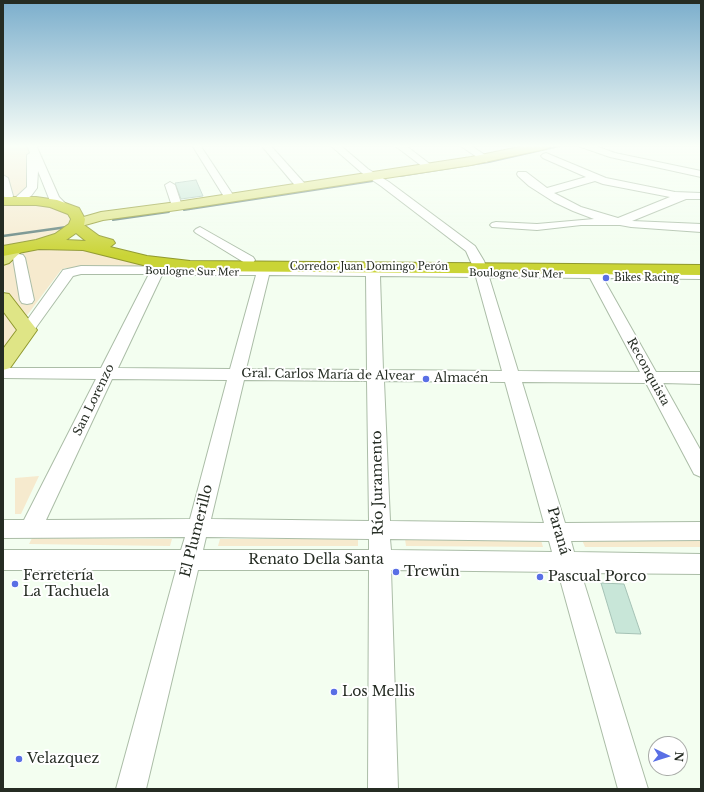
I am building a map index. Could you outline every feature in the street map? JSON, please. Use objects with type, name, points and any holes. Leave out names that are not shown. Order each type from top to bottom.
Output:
[{"type":"highway","points":[[10,199],[45,202],[72,217],[60,237],[13,253]]},
{"type":"highway","name":"Corredor Juan Domingo Perón","points":[[72,217],[93,238],[159,255],[256,266],[701,270]]},
{"type":"highway","name":"Corredor Juan Domingo Perón","points":[[39,244],[83,245],[147,261],[190,266],[481,268],[701,262]]},
{"type":"main road","points":[[72,217],[96,217],[342,182]]},
{"type":"main road","points":[[3,260],[13,253]]},
{"type":"main road","points":[[3,298],[27,330],[3,363]]},
{"type":"street","points":[[4,182],[10,199],[28,194],[32,188],[33,182]]},
{"type":"street","points":[[48,182],[54,199],[72,217]]},
{"type":"street","points":[[220,182],[230,198]]},
{"type":"street","points":[[297,182],[302,188]]},
{"type":"street","points":[[381,182],[471,249],[481,268]]},
{"type":"street","points":[[531,182],[545,192],[577,209],[618,222],[682,196]]},
{"type":"street","points":[[545,192],[580,182]]},
{"type":"street","points":[[611,182],[682,196],[701,196]]},
{"type":"street","points":[[170,185],[177,206]]},
{"type":"street","points":[[496,225],[537,227],[581,222],[618,222],[660,227],[701,228]]},
{"type":"street","points":[[200,231],[256,266]]},
{"type":"street","points":[[13,253],[26,300]]},
{"type":"street","name":"Boulogne Sur Mer","points":[[27,330],[68,273],[81,270],[157,272],[256,266],[373,273],[481,268],[595,275],[701,275]]},
{"type":"street","name":"El Plumerillo","points":[[131,789],[237,374],[256,266]]},
{"type":"street","name":"Paraná","points":[[481,268],[633,789]]},
{"type":"street","name":"San Lorenzo","points":[[31,528],[157,272]]},
{"type":"street","name":"Río Juramento","points":[[373,273],[380,530],[383,789]]},
{"type":"street","name":"Reconquista","points":[[595,275],[701,470]]},
{"type":"street","name":"Gral. Carlos María de Alvear","points":[[3,374],[107,373],[701,378]]},
{"type":"street","points":[[3,529],[198,528],[558,532],[701,531]]},
{"type":"street","name":"Renato Della Santa","points":[[3,560],[380,560],[701,564]]},
{"type":"shaded area","points":[[3,182],[30,182],[26,190],[18,196],[3,198]]},
{"type":"shaded area","points":[[3,204],[48,206],[67,214],[70,220],[69,224],[56,234],[44,239],[3,247]]},
{"type":"shaded area","points":[[79,248],[164,268],[65,268],[61,270],[25,318],[3,288],[3,264],[14,256],[29,251],[39,249]]},
{"type":"shaded area","points":[[3,304],[20,329],[3,353]]},
{"type":"shaded area","points":[[39,476],[21,514],[15,514],[15,478]]},
{"type":"shaded area","points":[[32,538],[172,539],[170,546],[29,544]]},
{"type":"shaded area","points":[[220,539],[358,539],[358,546],[218,546]]},
{"type":"shaded area","points":[[405,539],[541,540],[543,547],[406,546]]},
{"type":"shaded area","points":[[582,540],[701,540],[701,547],[585,547]]},
{"type":"building","points":[[197,182],[203,196],[181,199],[175,183]]},
{"type":"building","points":[[601,583],[624,584],[641,634],[616,633]]},
{"type":"waterway","points":[[184,210],[367,182]]},
{"type":"waterway","points":[[113,220],[169,212]]},
{"type":"waterway","points":[[3,236],[67,227]]},
{"type":"place","name":"Bikes Racing","points":[[606,278]]},
{"type":"place","name":"Almacén","points":[[426,379]]},
{"type":"place","name":"Trewün","points":[[396,572]]},
{"type":"place","name":"Pascual Porco","points":[[540,577]]},
{"type":"place","name":"Ferretería La Tachuela","points":[[15,584]]},
{"type":"place","name":"Los Mellis","points":[[334,692]]},
{"type":"place","name":"Velazquez","points":[[19,759]]}]
